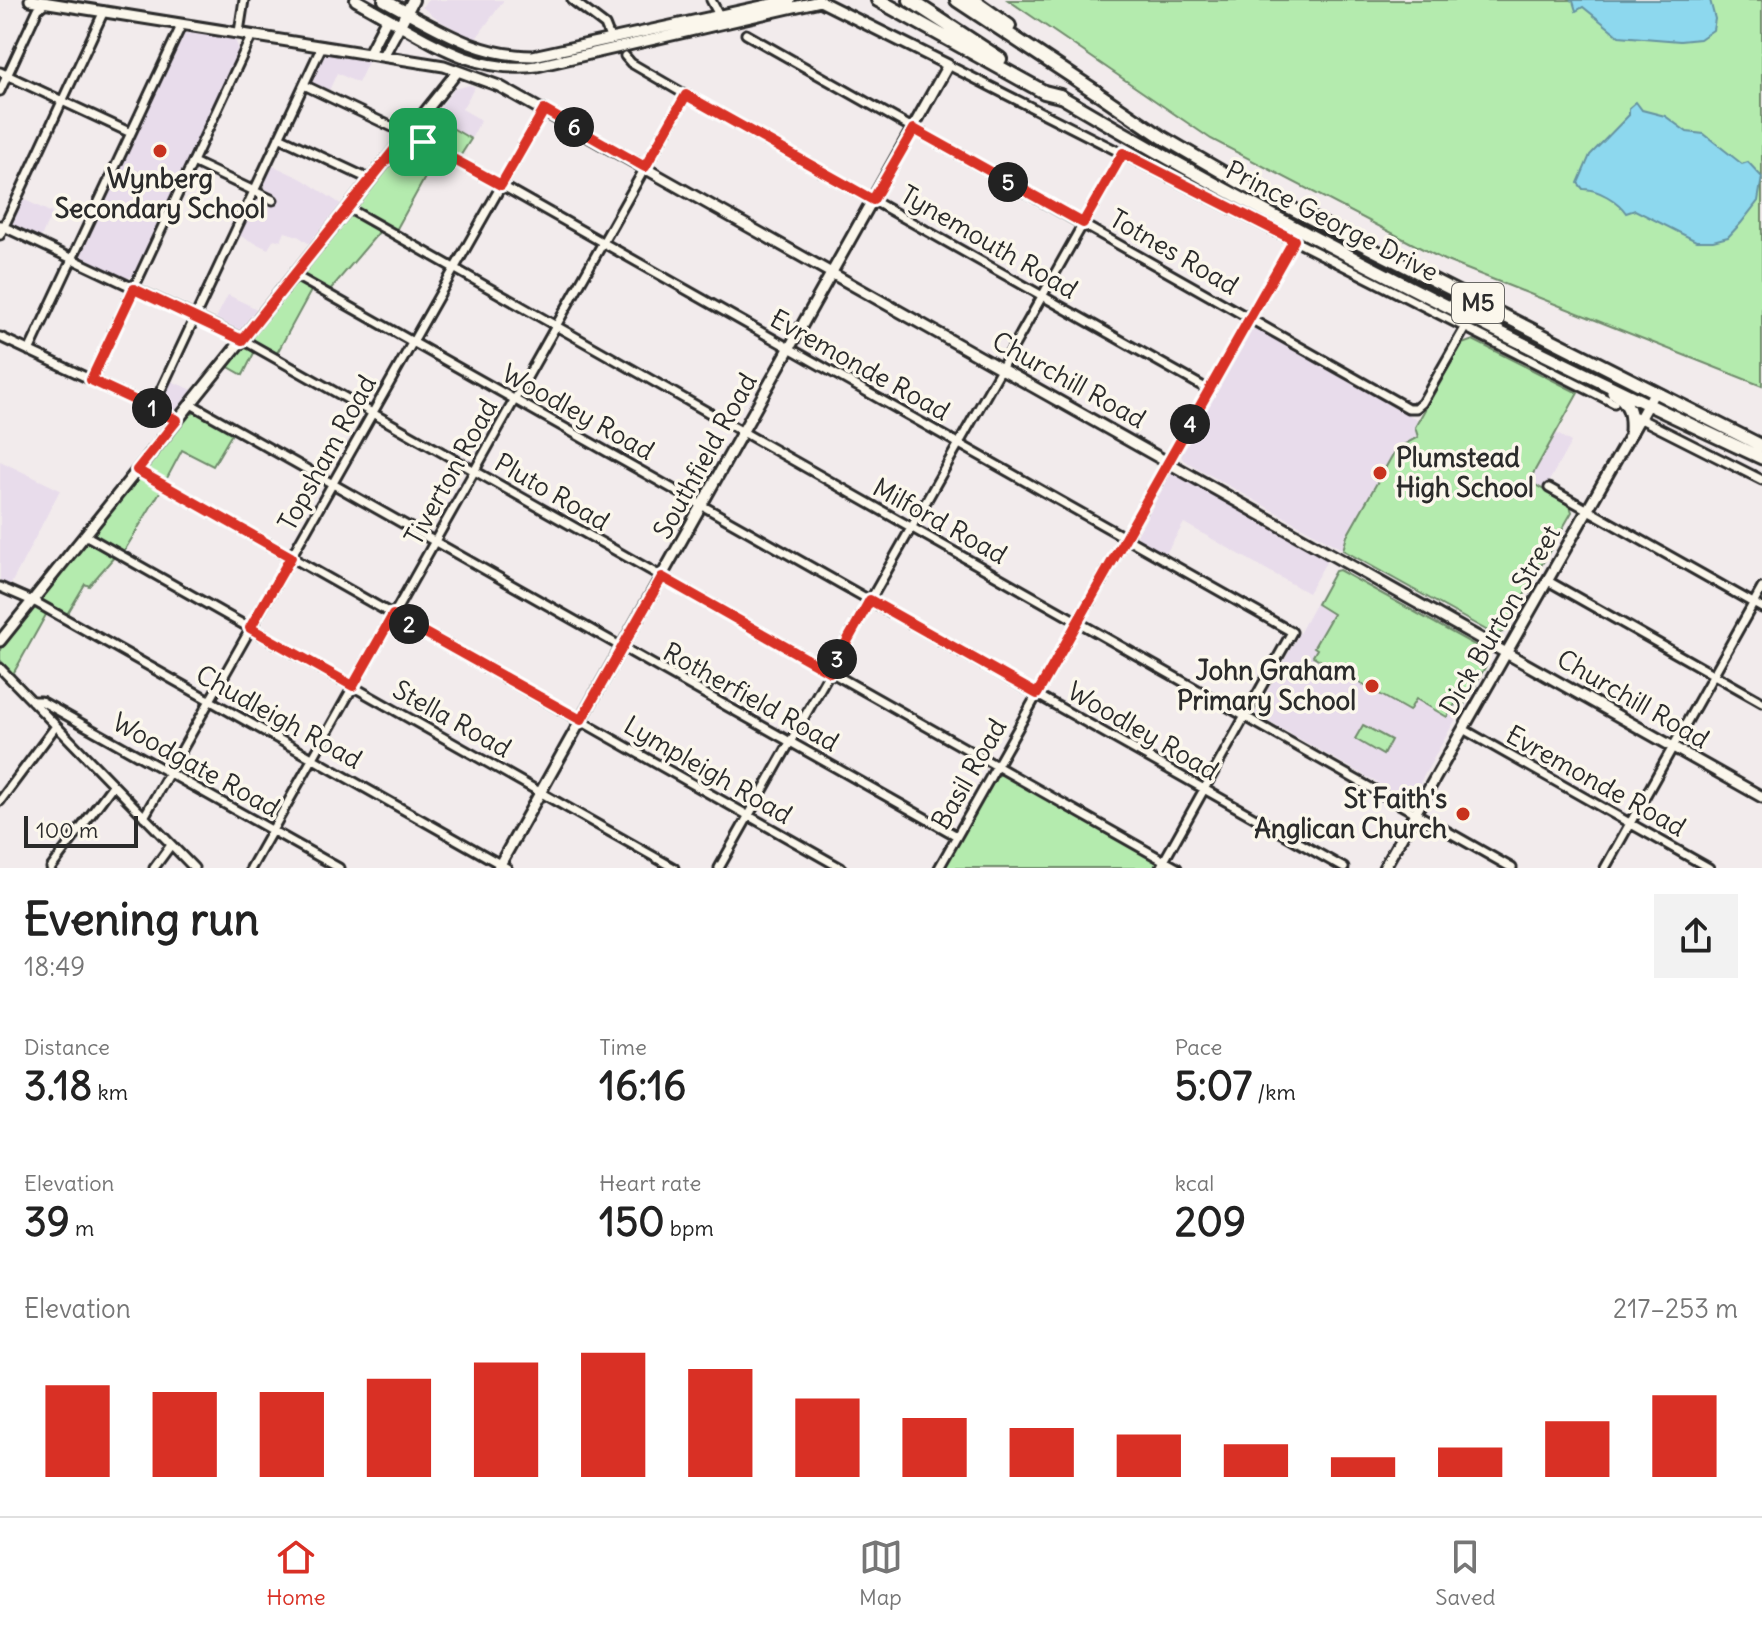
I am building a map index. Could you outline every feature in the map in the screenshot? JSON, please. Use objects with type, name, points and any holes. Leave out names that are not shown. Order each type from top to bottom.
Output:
[{"type":"highway","points":[[878,0],[1044,92],[1060,96]]},
{"type":"highway","name":"M5","points":[[910,0],[1060,96]]},
{"type":"highway","name":"M5","points":[[957,0],[1096,92]]},
{"type":"highway","points":[[972,0],[1046,51],[1096,92]]},
{"type":"main road","points":[[356,0],[400,25],[413,0]]},
{"type":"main road","points":[[387,18],[391,2],[406,12]]},
{"type":"main road","name":"Prince George Drive","points":[[1096,92],[1162,137],[1241,183],[1762,446]]},
{"type":"main road","name":"Prince George Drive","points":[[1060,96],[1235,196],[1567,364],[1762,458]]},
{"type":"main road","points":[[1567,364],[1619,396],[1636,416],[1631,432]]},
{"type":"street","name":"Churchill Road","points":[[30,0],[369,53],[458,71],[499,86],[1762,797]]},
{"type":"street","points":[[239,32],[244,0]]},
{"type":"street","points":[[572,0],[605,25],[611,40]]},
{"type":"street","points":[[711,0],[719,15]]},
{"type":"street","points":[[406,12],[471,46],[506,55],[548,54],[790,0]]},
{"type":"street","points":[[383,56],[400,25],[470,61],[507,68],[528,67],[623,48],[819,0],[1614,403]]},
{"type":"street","points":[[0,91],[4,74],[38,9],[46,1]]},
{"type":"street","points":[[1,229],[104,11]]},
{"type":"street","points":[[369,53],[387,18]]},
{"type":"street","points":[[29,351],[182,24]]},
{"type":"street","name":"Totnes Road","points":[[746,34],[1411,409],[1421,405],[1465,328]]},
{"type":"street","points":[[91,380],[252,35]]},
{"type":"street","points":[[152,409],[322,46]]},
{"type":"street","name":"Tynemouth Road","points":[[625,56],[631,63],[686,95],[1209,390]]},
{"type":"street","name":"Southfield Road","points":[[501,867],[540,792],[948,65]]},
{"type":"street","points":[[0,641],[458,71]]},
{"type":"street","points":[[4,74],[131,133]]},
{"type":"street","name":"Evremonde Road","points":[[304,85],[407,134],[501,185],[1292,632],[1245,717]]},
{"type":"street","name":"Tiverton Road","points":[[251,868],[686,95]]},
{"type":"street","name":"Topsham Road","points":[[144,817],[544,110]]},
{"type":"street","points":[[279,137],[371,180]]},
{"type":"street","points":[[719,868],[1123,153]]},
{"type":"street","points":[[193,162],[273,200]]},
{"type":"street","name":"Milford Road","points":[[348,208],[1512,868]]},
{"type":"street","name":"Pluto Road","points":[[1,229],[242,340],[997,767],[1162,864],[1177,868]]},
{"type":"street","name":"Basil Road","points":[[939,868],[1294,240]]},
{"type":"street","name":"Woodley Road","points":[[294,275],[1344,868]]},
{"type":"street","points":[[0,337],[177,420]]},
{"type":"street","points":[[1654,393],[1636,416],[1762,480]]},
{"type":"street","name":"Rotherfield Road","points":[[191,404],[957,836]]},
{"type":"street","name":"Dick Burton Street","points":[[1384,868],[1631,432]]},
{"type":"street","name":"Lympleigh Road","points":[[137,470],[841,868]]},
{"type":"street","points":[[1549,488],[1762,608]]},
{"type":"street","name":"Stella Road","points":[[85,535],[674,868]]},
{"type":"street","points":[[1548,581],[1762,702]]},
{"type":"street","name":"Chudleigh Road","points":[[0,587],[32,601],[210,700],[501,867]]},
{"type":"street","points":[[1605,868],[1762,588]]},
{"type":"street","points":[[0,668],[194,868]]},
{"type":"street","name":"Woodgate Road","points":[[32,701],[41,701],[339,868]]},
{"type":"street","points":[[1162,864],[1245,717]]},
{"type":"street","points":[[0,801],[56,726]]},
{"type":"street","name":"Evremonde Road","points":[[1463,729],[1709,868]]},
{"type":"street","points":[[51,868],[113,785]]},
{"type":"street","points":[[154,868],[171,845]]},
{"type":"shaded area","points":[[427,0],[504,0],[475,40],[422,7]]},
{"type":"shaded area","name":"Wynberg Secondary School","points":[[188,32],[235,40],[239,49],[133,276],[125,279],[82,259],[80,253],[182,35]]},
{"type":"shaded area","points":[[325,53],[369,60],[358,83],[337,73],[328,93],[311,85]]},
{"type":"shaded area","points":[[470,85],[475,87],[462,109],[481,120],[471,139],[433,117],[454,89]]},
{"type":"shaded area","points":[[272,165],[302,179],[344,206],[311,245],[285,232],[281,241],[274,239],[268,249],[240,236],[255,202],[260,199],[271,204],[275,195],[266,190],[264,183]]},
{"type":"shaded area","points":[[23,199],[52,213],[40,239],[13,226]]},
{"type":"shaded area","points":[[228,295],[259,310],[244,329],[237,331],[215,320]]},
{"type":"shaded area","name":"Plumstead High School","points":[[1257,328],[1418,420],[1462,344],[1473,340],[1578,393],[1556,433],[1571,442],[1544,490],[1570,506],[1572,512],[1503,632],[1495,635],[1183,460],[1181,455],[1251,330]]},
{"type":"shaded area","points":[[171,381],[195,391],[175,412],[160,405]]},
{"type":"shaded area","points":[[0,461],[60,490],[10,586],[0,581]]},
{"type":"shaded area","points":[[1175,471],[1329,557],[1308,593],[1184,523],[1165,555],[1140,541],[1137,535],[1171,472]]},
{"type":"shaded area","name":"John Graham Primary School","points":[[1339,569],[1488,652],[1490,658],[1408,800],[1255,714],[1334,570]]},
{"type":"green space","points":[[1008,0],[1762,0],[1762,386],[1444,260],[1211,139]]},
{"type":"green space","points":[[430,115],[471,139],[459,158],[415,133]]},
{"type":"green space","points":[[410,138],[438,154],[395,232],[355,208]]},
{"type":"green space","points":[[350,214],[380,231],[329,291],[302,273]]},
{"type":"green space","points":[[294,283],[312,289],[276,355],[254,343],[253,336]]},
{"type":"green space","points":[[1473,340],[1578,393],[1529,481],[1570,506],[1572,512],[1503,632],[1495,635],[1343,550],[1347,536],[1396,449],[1418,437],[1415,427],[1462,344]]},
{"type":"green space","points":[[241,349],[255,351],[243,375],[227,366]]},
{"type":"green space","points":[[197,412],[233,432],[213,466],[182,450],[165,482],[147,472],[148,466],[188,415]]},
{"type":"green space","points":[[140,478],[161,490],[123,553],[96,538],[94,533],[136,479]]},
{"type":"green space","points":[[86,542],[115,556],[89,586],[85,584],[66,616],[40,600]]},
{"type":"green space","points":[[1339,570],[1480,648],[1487,664],[1462,708],[1455,704],[1447,717],[1416,699],[1409,711],[1313,656],[1317,649],[1314,647],[1333,614],[1317,604],[1335,571]]},
{"type":"green space","points":[[34,607],[47,613],[13,674],[0,660],[0,649]]},
{"type":"green space","points":[[1363,725],[1391,740],[1383,755],[1355,739]]},
{"type":"green space","points":[[1002,774],[1161,863],[1158,868],[943,868],[994,777]]},
{"type":"water","points":[[1570,0],[1710,0],[1715,19],[1713,30],[1700,39],[1680,41],[1619,36],[1583,7],[1576,11]]},
{"type":"water","points":[[1636,102],[1642,110],[1665,116],[1687,132],[1704,134],[1742,164],[1748,162],[1762,177],[1758,201],[1728,237],[1696,241],[1635,210],[1626,213],[1607,196],[1583,189],[1578,183],[1590,155],[1629,115],[1629,108]]},
{"type":"place","name":"Wynberg Secondary School","points":[[160,151]]},
{"type":"place","name":"Plumstead High School","points":[[1380,473]]},
{"type":"place","name":"John Graham Primary School","points":[[1372,686]]},
{"type":"place","name":"St Faith's Anglican Church","points":[[1463,814]]},
{"type":"route","points":[[686,95],[873,200],[914,129],[1083,223],[1123,153],[1294,240],[1037,694],[870,600],[830,672],[662,577],[581,720],[393,615],[353,686],[250,628],[291,557],[137,470],[177,420],[91,380],[134,289],[242,340],[407,134],[423,142],[501,185],[544,110],[645,167],[686,95]]}]
